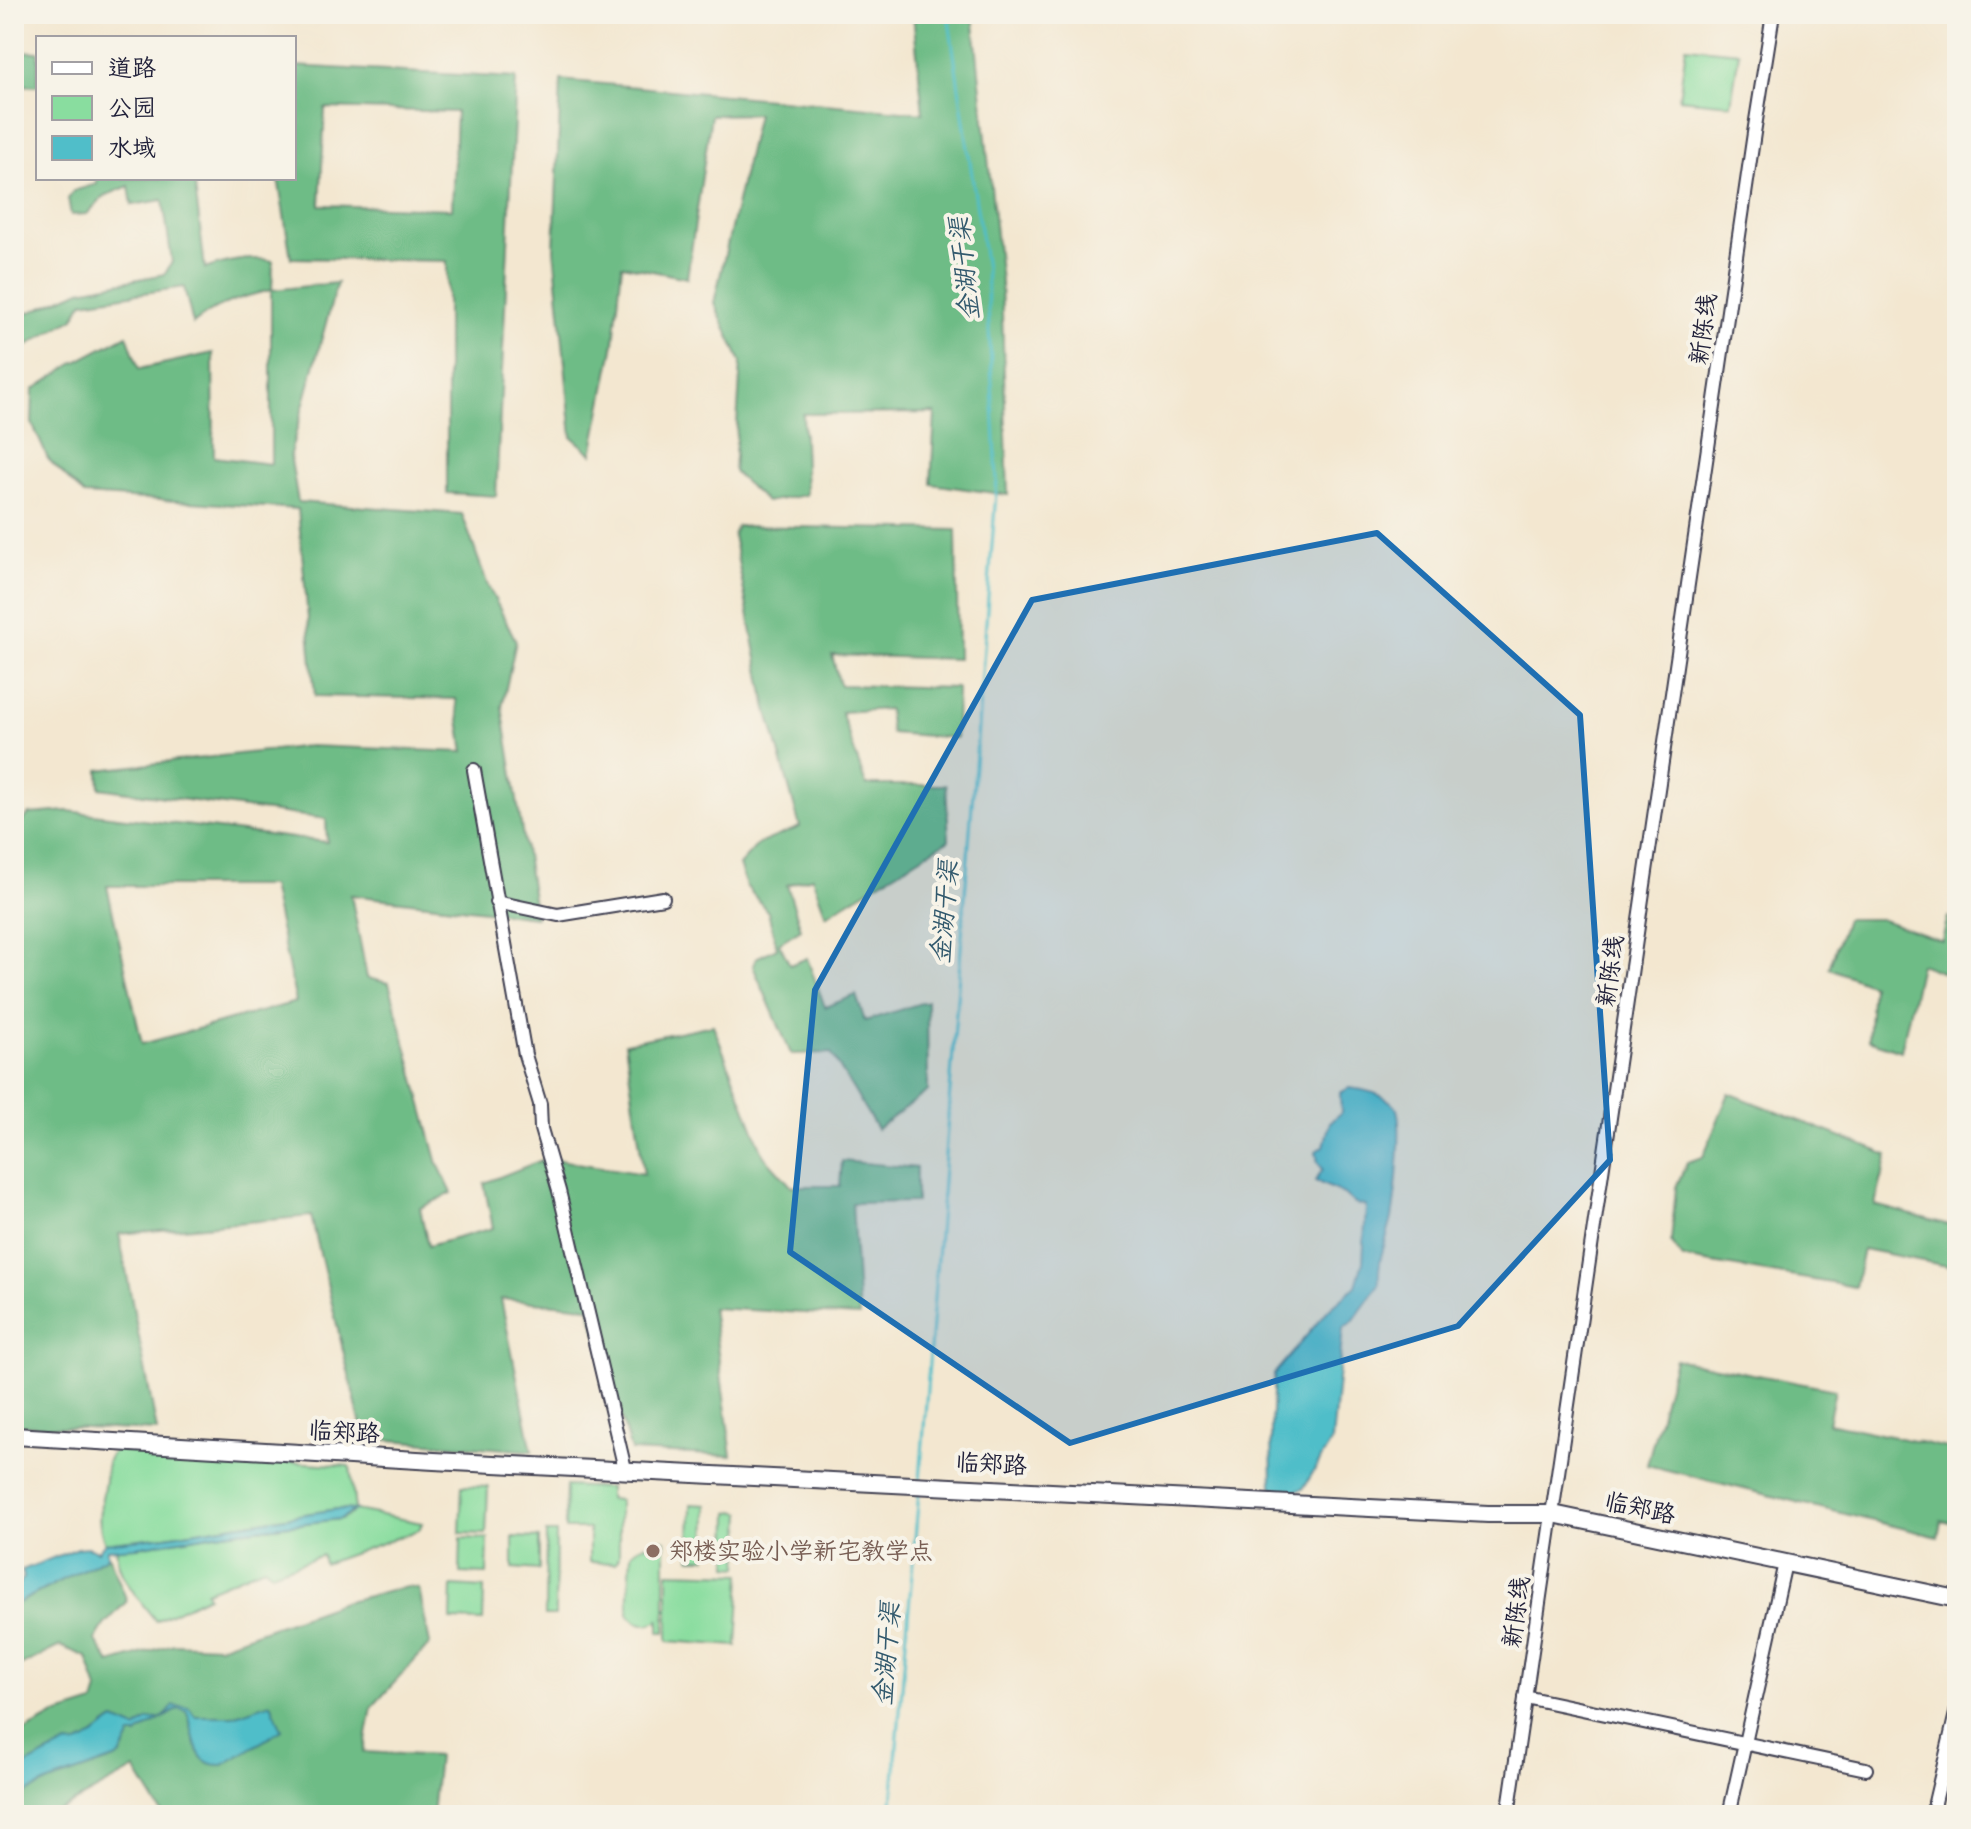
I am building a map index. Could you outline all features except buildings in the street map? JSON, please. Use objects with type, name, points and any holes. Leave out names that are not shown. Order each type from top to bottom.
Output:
[{"type":"main road","name":"临郑路","points":[[14,1436],[924,1485],[1457,1512],[1553,1514],[1957,1599]]},
{"type":"street","name":"新陈线","points":[[1508,1815],[1773,14]]},
{"type":"street","points":[[474,770],[525,1055],[540,1104],[541,1129],[559,1191],[625,1469]]},
{"type":"street","points":[[496,902],[558,915],[663,898]]},
{"type":"street","points":[[1729,1815],[1785,1563]]},
{"type":"street","points":[[1525,1697],[1866,1769]]},
{"type":"street","points":[[1932,1815],[1957,1709]]},
{"type":"highlighted area","points":[[1377,533],[1580,715],[1610,1160],[1458,1326],[1070,1443],[790,1252],[815,990],[1032,600]]},
{"type":"green space","points":[[913,14],[973,14],[1001,282],[1008,495],[931,484],[935,413],[803,414],[806,495],[766,502],[734,472],[741,362],[714,303],[757,114],[711,115],[687,278],[622,265],[614,343],[592,454],[572,437],[554,249],[561,80],[923,113]]},
{"type":"green space","points":[[1686,47],[1739,52],[1731,104],[1679,99]]},
{"type":"green space","points":[[14,51],[36,52],[36,86],[14,85]]},
{"type":"green space","points":[[296,66],[516,78],[496,496],[447,493],[447,261],[291,258],[278,180],[296,180]],"holes":[[[325,108],[456,112],[452,209],[320,205]]]},
{"type":"green space","points":[[96,180],[194,180],[205,269],[256,259],[273,261],[272,290],[337,283],[290,454],[298,502],[462,514],[488,586],[516,641],[502,707],[536,917],[351,895],[367,978],[389,983],[438,1164],[452,1193],[420,1208],[428,1246],[493,1228],[484,1183],[547,1158],[644,1174],[625,1043],[713,1025],[764,1156],[791,1186],[840,1186],[842,1161],[916,1168],[916,1202],[852,1203],[859,1316],[712,1308],[732,1456],[631,1451],[589,1307],[501,1299],[532,1451],[364,1438],[311,1216],[119,1234],[157,1431],[14,1425],[14,830],[29,814],[68,811],[327,842],[326,819],[100,788],[99,770],[309,746],[464,752],[456,699],[315,696],[298,509],[84,495],[48,459],[32,423],[33,390],[74,363],[127,335],[139,369],[213,353],[214,457],[271,464],[271,290],[230,302],[193,324],[184,287],[83,302],[74,318],[14,353],[14,311],[31,312],[81,290],[165,274],[172,262],[163,200],[132,205],[129,186],[104,196],[87,214],[71,215],[68,199],[73,191],[97,184]],"holes":[[[107,886],[271,886],[296,1002],[142,1044]]]},
{"type":"green space","points":[[737,526],[956,530],[958,659],[832,655],[840,685],[957,688],[956,738],[891,733],[888,709],[841,712],[866,785],[946,785],[949,840],[826,915],[812,877],[787,885],[801,929],[779,943],[790,965],[807,958],[825,1007],[856,995],[865,1021],[927,1001],[928,1091],[877,1129],[831,1053],[791,1054],[753,966],[756,958],[777,948],[768,912],[746,886],[739,865],[758,844],[800,827],[766,705],[733,535]]},
{"type":"green space","points":[[1948,917],[1957,920],[1957,978],[1920,964],[1901,1051],[1868,1040],[1872,985],[1829,968],[1846,919],[1880,919],[1942,941]]},
{"type":"green space","points":[[1729,1093],[1888,1155],[1875,1205],[1957,1227],[1957,1268],[1863,1249],[1855,1287],[1683,1258],[1671,1242],[1676,1187],[1687,1162],[1703,1157]]},
{"type":"green space","points":[[1675,1359],[1835,1390],[1828,1423],[1957,1450],[1957,1524],[1941,1520],[1938,1537],[1647,1465]]},
{"type":"green space","points":[[114,1450],[350,1466],[355,1510],[422,1523],[419,1530],[324,1564],[322,1555],[272,1573],[264,1567],[206,1591],[208,1596],[156,1621],[124,1576],[119,1566],[117,1547],[137,1547],[340,1519],[354,1510],[337,1509],[105,1543],[100,1511],[107,1464]]},
{"type":"green space","points":[[462,1486],[488,1487],[486,1534],[460,1533]]},
{"type":"green space","points":[[566,1486],[609,1488],[609,1499],[619,1500],[619,1557],[616,1563],[589,1562],[589,1529],[565,1529]]},
{"type":"green space","points":[[691,1504],[707,1505],[706,1558],[690,1558]]},
{"type":"green space","points":[[729,1513],[742,1513],[739,1567],[728,1566]]},
{"type":"green space","points":[[546,1533],[556,1533],[555,1616],[545,1616]]},
{"type":"green space","points":[[513,1537],[539,1538],[539,1570],[513,1568]]},
{"type":"green space","points":[[461,1538],[488,1539],[487,1574],[460,1573]]},
{"type":"green space","points":[[660,1539],[665,1540],[665,1632],[659,1632],[659,1620],[642,1624],[628,1614],[631,1554],[644,1546],[659,1549]]},
{"type":"green space","points":[[108,1554],[127,1601],[104,1625],[95,1640],[110,1663],[174,1644],[219,1646],[343,1602],[407,1587],[419,1589],[430,1644],[372,1707],[364,1752],[438,1756],[432,1815],[163,1815],[135,1769],[51,1815],[14,1815],[14,1737],[53,1716],[94,1703],[98,1690],[87,1657],[60,1646],[14,1669],[14,1605]]},
{"type":"green space","points":[[668,1572],[741,1574],[737,1646],[668,1641]]},
{"type":"green space","points":[[452,1586],[484,1588],[483,1621],[451,1620]]},
{"type":"water","points":[[1349,1088],[1386,1098],[1398,1113],[1397,1178],[1392,1218],[1381,1259],[1379,1285],[1353,1321],[1343,1328],[1332,1441],[1303,1489],[1288,1493],[1272,1487],[1274,1374],[1329,1309],[1356,1286],[1363,1262],[1366,1206],[1355,1204],[1344,1194],[1315,1181],[1323,1169],[1318,1163],[1316,1151],[1324,1146],[1330,1122],[1341,1113],[1340,1093]]},
{"type":"water","points":[[337,1509],[355,1510],[340,1519],[107,1549],[107,1557],[14,1605],[14,1588],[24,1578],[22,1570],[78,1548],[98,1551],[105,1543]]},
{"type":"water","points":[[271,1703],[282,1730],[223,1765],[212,1764],[199,1754],[186,1711],[179,1709],[137,1735],[131,1735],[121,1755],[115,1759],[49,1782],[14,1799],[14,1771],[67,1744],[86,1740],[115,1720],[136,1729],[148,1720],[162,1718],[174,1706],[189,1708],[195,1716],[233,1716]]},
{"type":"waterway","name":"金湖干渠","points":[[920,1480],[997,480],[986,269],[948,14]]},
{"type":"waterway","name":"金湖干渠","points":[[891,1815],[919,1492]]},
{"type":"place","name":"郑楼实验小学新宅教学点","points":[[653,1551]]}]
